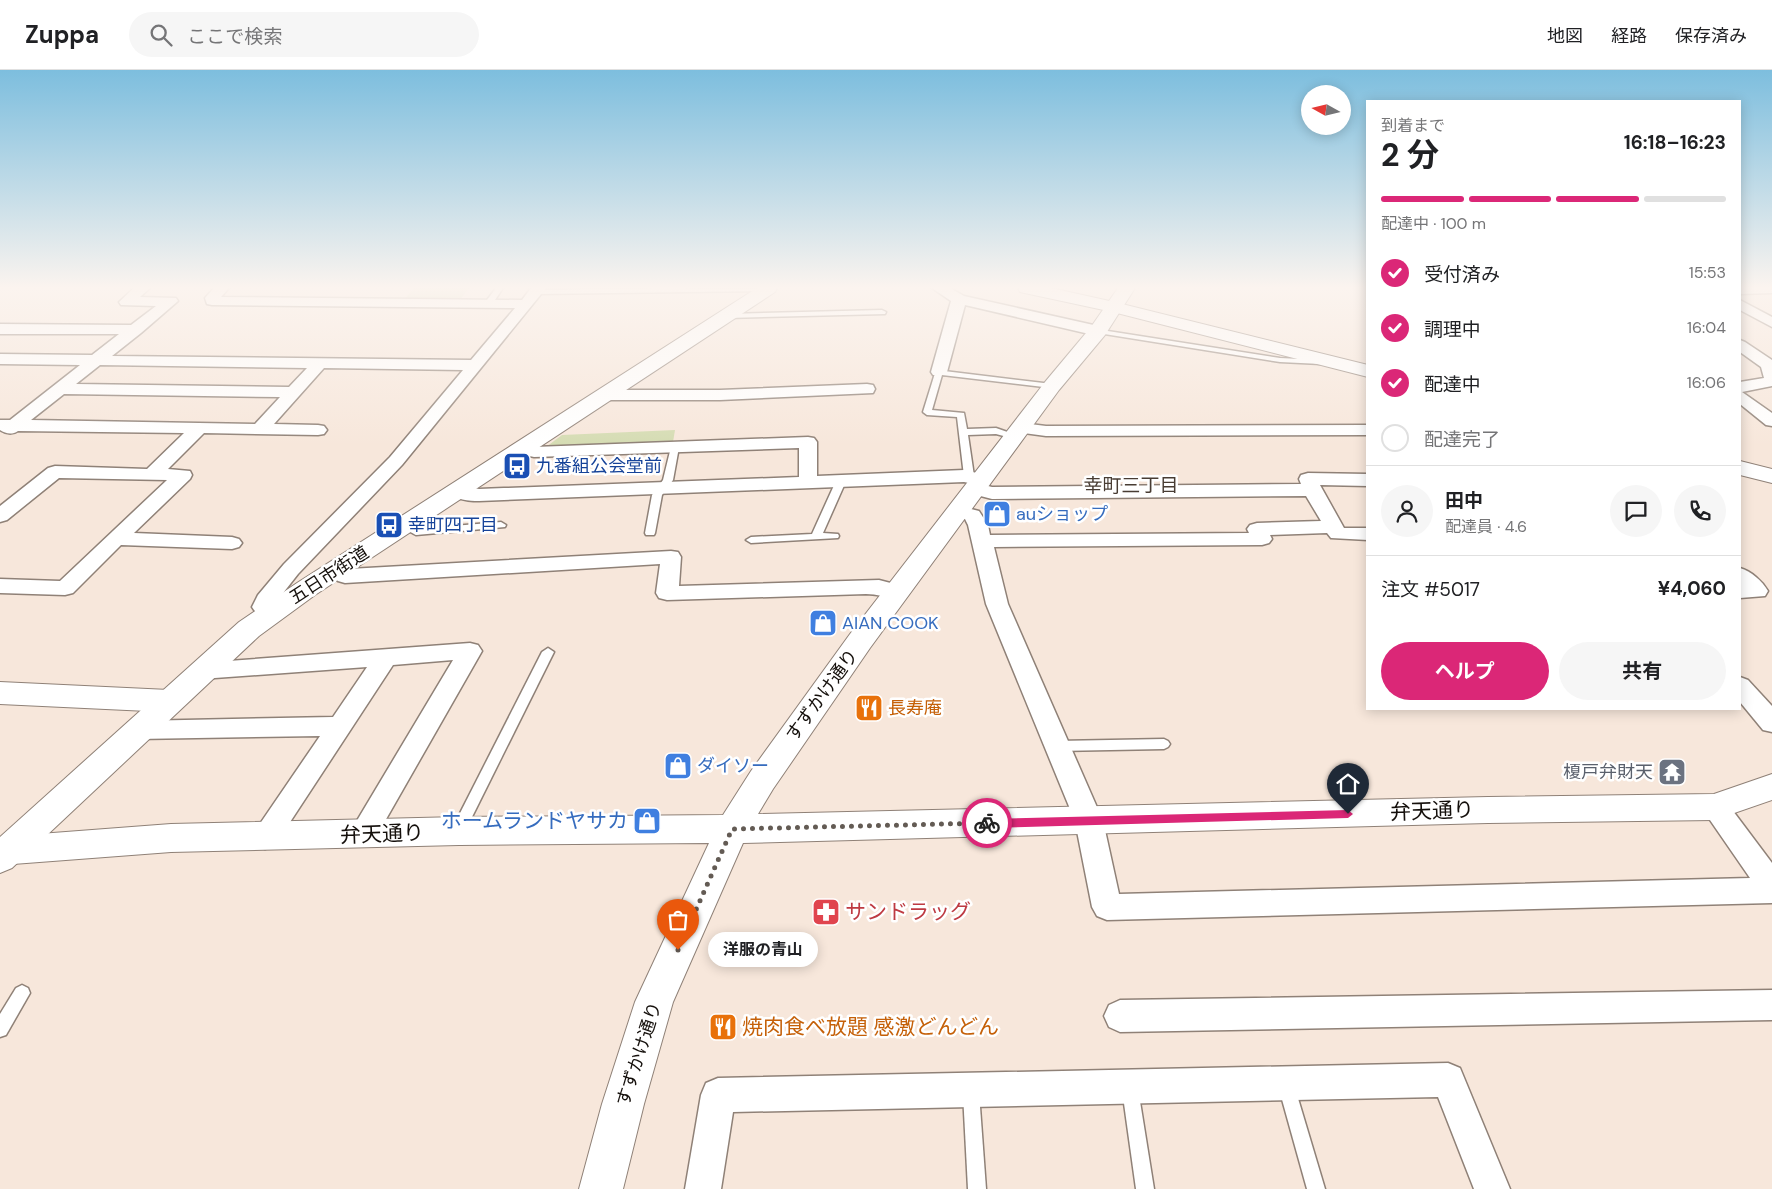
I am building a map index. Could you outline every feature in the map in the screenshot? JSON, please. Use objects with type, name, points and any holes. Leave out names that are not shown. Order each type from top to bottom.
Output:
[{"type":"street","points":[[5,428],[60,389],[123,340]]},
{"type":"street","points":[[271,612],[263,607],[266,600],[291,570],[396,461],[495,340]]},
{"type":"street","name":"五日市街道","points":[[3,853],[201,671],[271,612],[690,340]]},
{"type":"street","points":[[939,372],[947,340]]},
{"type":"street","name":"すずかけ通り","points":[[601,1189],[623,1104],[654,1002],[732,829],[762,780],[806,716],[960,512],[976,481],[1018,432],[1052,386],[1090,340]]},
{"type":"street","points":[[1259,340],[1366,371]]},
{"type":"street","points":[[1741,346],[1768,365],[1772,379],[1741,387]]},
{"type":"street","points":[[0,359],[474,365]]},
{"type":"street","points":[[260,429],[322,362]]},
{"type":"street","points":[[60,389],[294,392]]},
{"type":"street","points":[[605,395],[720,394],[867,389]]},
{"type":"street","points":[[1741,397],[1772,421]]},
{"type":"street","points":[[5,428],[318,430]]},
{"type":"street","points":[[152,474],[200,428]]},
{"type":"street","points":[[1018,432],[1366,430]]},
{"type":"street","points":[[522,449],[534,452],[808,442],[808,482]]},
{"type":"street","points":[[1741,468],[1772,476]]},
{"type":"street","points":[[0,516],[54,472],[183,475],[65,588],[0,586]]},
{"type":"street","points":[[1366,480],[1308,479],[1312,490],[1338,534],[1366,534]]},
{"type":"street","points":[[458,491],[469,495],[479,495],[841,481],[976,481],[992,493],[1312,490]]},
{"type":"street","points":[[960,512],[972,515],[978,525],[997,604],[1089,821],[1107,907],[1772,890]]},
{"type":"street","points":[[982,541],[1262,539],[1257,529],[1335,527]]},
{"type":"street","points":[[116,539],[232,543]]},
{"type":"street","points":[[336,570],[345,576],[671,557],[667,593],[866,587],[879,587],[898,592]]},
{"type":"street","points":[[1741,576],[1757,591],[1741,592]]},
{"type":"street","points":[[201,671],[470,651],[363,834]]},
{"type":"street","points":[[265,837],[387,656]]},
{"type":"street","points":[[1741,687],[1772,723]]},
{"type":"street","points":[[0,693],[169,701]]},
{"type":"street","points":[[137,730],[339,726]]},
{"type":"street","name":"弁天通り","points":[[3,853],[171,838],[459,831],[732,829],[1488,810],[1714,808],[1772,787]]},
{"type":"street","points":[[1714,808],[1772,885]]},
{"type":"street","points":[[1120,1016],[1772,1004]]},
{"type":"street","points":[[703,1189],[718,1095],[1448,1080],[1492,1189]]},
{"type":"lane","points":[[1156,340],[1280,360],[1333,363]]},
{"type":"lane","points":[[976,481],[961,415],[927,412],[939,372],[1052,386]]},
{"type":"lane","points":[[964,432],[1018,432]]},
{"type":"lane","points":[[650,533],[657,495],[664,488],[668,480],[674,447]]},
{"type":"lane","points":[[816,537],[841,481]]},
{"type":"lane","points":[[404,526],[416,532],[501,525]]},
{"type":"lane","points":[[751,540],[834,536]]},
{"type":"lane","points":[[459,831],[548,652]]},
{"type":"lane","points":[[1057,746],[1164,744]]},
{"type":"lane","points":[[1,1026],[22,993]]},
{"type":"lane","points":[[1285,1082],[1316,1189]]},
{"type":"lane","points":[[1130,1086],[1145,1189]]},
{"type":"lane","points":[[971,1089],[977,1189]]},
{"type":"green space","points":[[675,430],[673,442],[546,447],[562,435]]},
{"type":"way so far","points":[[678,950],[732,829],[987,823]]},
{"type":"place","name":"九番組公会堂前","points":[[517,466]]},
{"type":"place","name":"auショップ","points":[[997,514]]},
{"type":"place","name":"幸町四丁目","points":[[389,525]]},
{"type":"place","name":"AIAN COOK","points":[[823,623]]},
{"type":"place","name":"長寿庵","points":[[869,708]]},
{"type":"place","name":"ダイソー","points":[[678,766]]},
{"type":"place","name":"榎戸弁財天","points":[[1672,772]]},
{"type":"place","name":"ホームランドヤサカ","points":[[647,821]]},
{"type":"place","name":"サンドラッグ","points":[[826,912]]},
{"type":"place","name":"洋服の青山","points":[[678,950]]},
{"type":"place","name":"焼肉食べ放題 感激どんどん","points":[[723,1027]]},
{"type":"district","name":"幸町三丁目","points":[[1131,485]]},
{"type":"route","points":[[987,823],[1348,814]]}]
